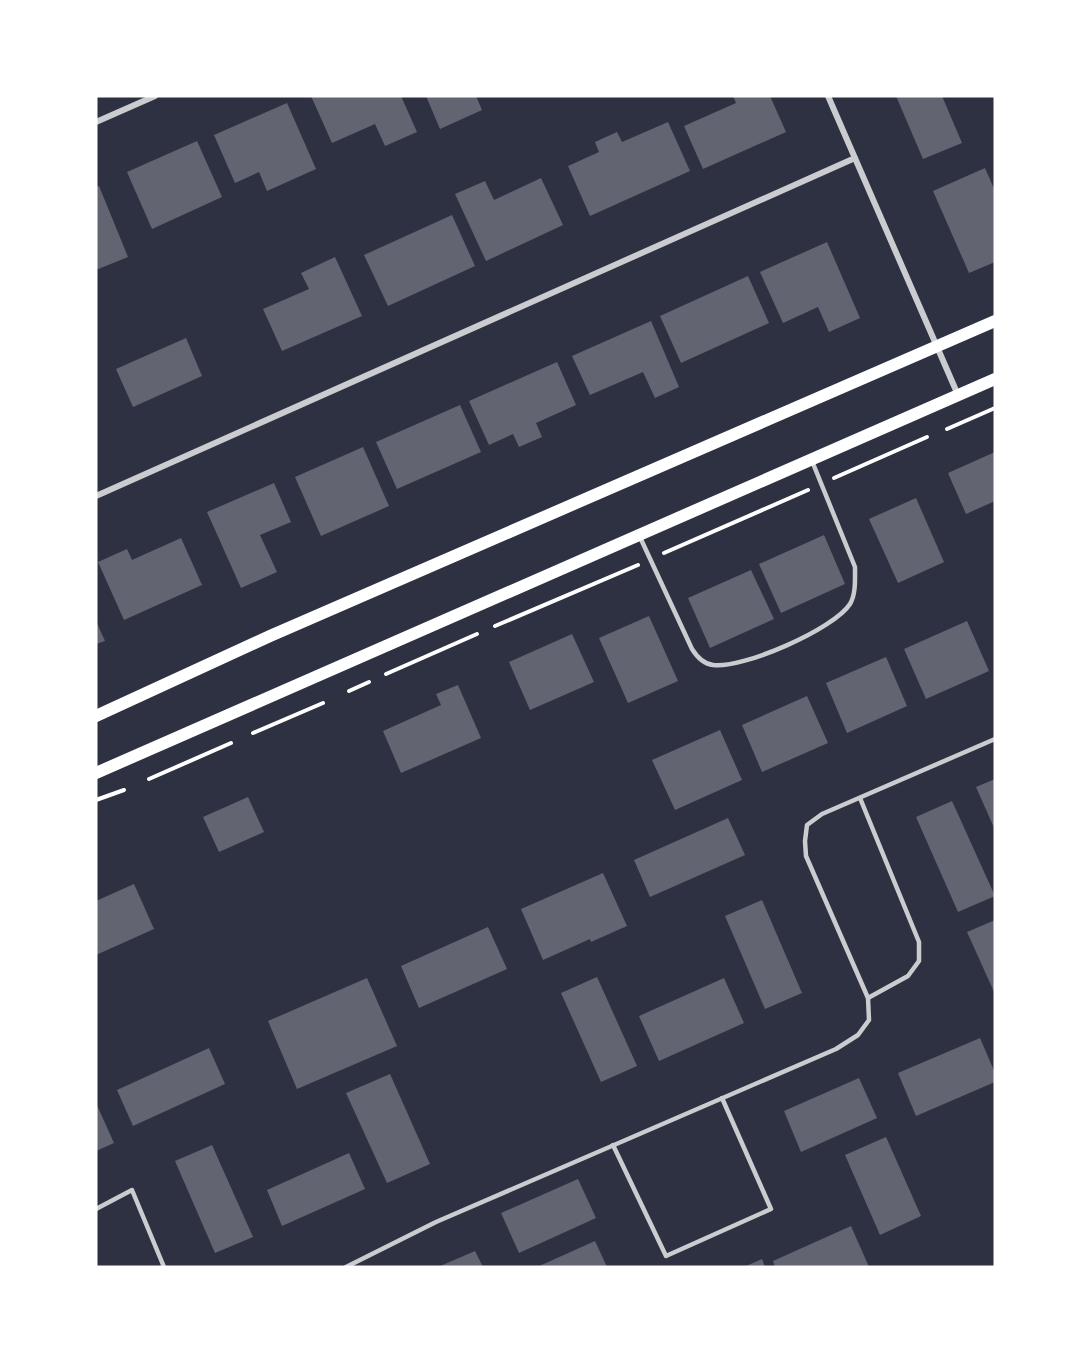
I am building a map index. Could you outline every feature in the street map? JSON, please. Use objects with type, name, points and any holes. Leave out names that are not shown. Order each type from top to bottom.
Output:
[{"type":"main road","points":[[96,716],[270,636],[995,321]]},
{"type":"main road","points":[[96,773],[995,379]]},
{"type":"street","points":[[96,122],[155,96]]},
{"type":"street","points":[[828,96],[958,396]]},
{"type":"street","points":[[96,496],[855,158]]},
{"type":"lane","points":[[639,535],[698,658],[714,666],[760,656],[838,617],[851,602],[855,585],[855,567],[812,460]]},
{"type":"lane","points":[[346,1267],[436,1221],[836,1049],[858,1035],[868,1020],[868,998],[806,856],[807,825],[822,814],[995,739]]},
{"type":"lane","points":[[860,798],[919,942],[919,961],[908,976],[868,998]]},
{"type":"lane","points":[[613,1145],[666,1256],[771,1209],[722,1098]]},
{"type":"lane","points":[[96,1209],[132,1190],[164,1267]]},
{"type":"path","points":[[947,429],[995,408]]},
{"type":"path","points":[[833,478],[927,437]]},
{"type":"path","points":[[663,553],[810,489]]},
{"type":"path","points":[[495,626],[640,564]]},
{"type":"path","points":[[386,674],[477,634]]},
{"type":"path","points":[[349,691],[369,682]]},
{"type":"path","points":[[253,734],[323,702]]},
{"type":"path","points":[[149,779],[231,743]]},
{"type":"path","points":[[96,800],[124,790]]},
{"type":"building","points":[[311,96],[401,96],[417,132],[385,146],[375,124],[332,143]]},
{"type":"building","points":[[426,96],[476,96],[482,110],[440,129]]},
{"type":"building","points":[[733,96],[770,96],[786,132],[703,169],[684,126],[736,103]]},
{"type":"building","points":[[896,96],[942,96],[962,143],[923,159]]},
{"type":"building","points":[[287,103],[316,169],[267,191],[259,172],[235,183],[214,135]]},
{"type":"building","points":[[668,122],[690,171],[590,216],[568,166],[599,152],[595,142],[617,132],[622,142]]},
{"type":"building","points":[[197,141],[222,197],[152,229],[127,172]]},
{"type":"building","points":[[985,168],[995,191],[995,262],[969,273],[933,191]]},
{"type":"building","points":[[541,178],[563,225],[486,261],[455,194],[485,181],[494,200]]},
{"type":"building","points":[[99,186],[128,257],[96,270],[96,187]]},
{"type":"building","points":[[452,215],[475,266],[388,306],[364,255]]},
{"type":"building","points":[[827,242],[860,318],[829,332],[818,307],[783,323],[760,272]]},
{"type":"building","points":[[335,257],[362,316],[282,351],[263,309],[309,289],[301,273]]},
{"type":"building","points":[[748,276],[769,323],[681,363],[660,316]]},
{"type":"building","points":[[651,321],[679,387],[655,398],[643,372],[590,395],[572,356]]},
{"type":"building","points":[[186,338],[202,376],[133,407],[116,369]]},
{"type":"building","points":[[557,362],[576,405],[536,423],[542,437],[519,447],[513,434],[489,445],[469,401]]},
{"type":"building","points":[[460,405],[481,452],[397,489],[376,442]]},
{"type":"building","points":[[363,447],[389,506],[321,536],[295,477]]},
{"type":"building","points":[[995,452],[995,501],[966,514],[948,473]]},
{"type":"building","points":[[274,483],[291,522],[260,535],[277,572],[241,588],[207,512]]},
{"type":"building","points":[[916,498],[944,562],[898,583],[869,519]]},
{"type":"building","points":[[824,535],[845,584],[781,613],[759,564]]},
{"type":"building","points":[[181,538],[202,585],[124,620],[98,562],[127,549],[132,560]]},
{"type":"building","points":[[751,570],[774,619],[710,648],[688,598]]},
{"type":"building","points":[[649,616],[678,681],[628,703],[599,638]]},
{"type":"building","points":[[96,621],[105,641],[96,644]]},
{"type":"building","points":[[967,621],[989,671],[926,699],[904,649]]},
{"type":"building","points":[[572,634],[594,682],[530,710],[509,662]]},
{"type":"building","points":[[886,657],[907,706],[847,733],[826,683]]},
{"type":"building","points":[[458,685],[481,738],[401,773],[383,731],[441,705],[436,694]]},
{"type":"building","points":[[807,696],[828,743],[762,772],[742,725]]},
{"type":"building","points":[[720,730],[742,780],[675,810],[652,760]]},
{"type":"building","points":[[995,779],[995,830],[976,787]]},
{"type":"building","points":[[248,797],[264,832],[219,852],[203,817]]},
{"type":"building","points":[[952,801],[995,896],[958,912],[916,817]]},
{"type":"building","points":[[728,818],[745,855],[650,897],[634,860]]},
{"type":"building","points":[[603,873],[627,926],[591,942],[590,939],[543,960],[521,909]]},
{"type":"building","points":[[134,884],[154,929],[96,955],[96,901]]},
{"type":"building","points":[[762,900],[802,993],[765,1009],[725,916]]},
{"type":"building","points":[[995,920],[995,994],[967,932]]},
{"type":"building","points":[[488,927],[507,969],[419,1008],[401,966]]},
{"type":"building","points":[[597,977],[637,1066],[601,1082],[561,993]]},
{"type":"building","points":[[367,978],[397,1046],[297,1089],[268,1021]]},
{"type":"building","points":[[724,978],[744,1023],[659,1061],[639,1016]]},
{"type":"building","points":[[980,1038],[995,1073],[995,1082],[916,1116],[898,1073]]},
{"type":"building","points":[[209,1048],[225,1084],[133,1126],[117,1090]]},
{"type":"building","points":[[390,1074],[430,1164],[387,1183],[346,1093]]},
{"type":"building","points":[[859,1078],[877,1118],[801,1152],[784,1111]]},
{"type":"building","points":[[96,1103],[114,1143],[96,1151]]},
{"type":"building","points":[[886,1137],[921,1216],[880,1235],[845,1155]]},
{"type":"building","points":[[212,1145],[253,1237],[215,1253],[175,1161]]},
{"type":"building","points":[[349,1153],[365,1189],[282,1226],[267,1190]]},
{"type":"building","points":[[578,1179],[596,1218],[519,1253],[501,1213]]},
{"type":"building","points":[[851,1226],[869,1267],[775,1267],[773,1261]]},
{"type":"building","points":[[595,1241],[607,1267],[537,1267]]},
{"type":"building","points":[[475,1251],[483,1267],[438,1267]]},
{"type":"building","points":[[762,1259],[765,1267],[744,1267]]}]
